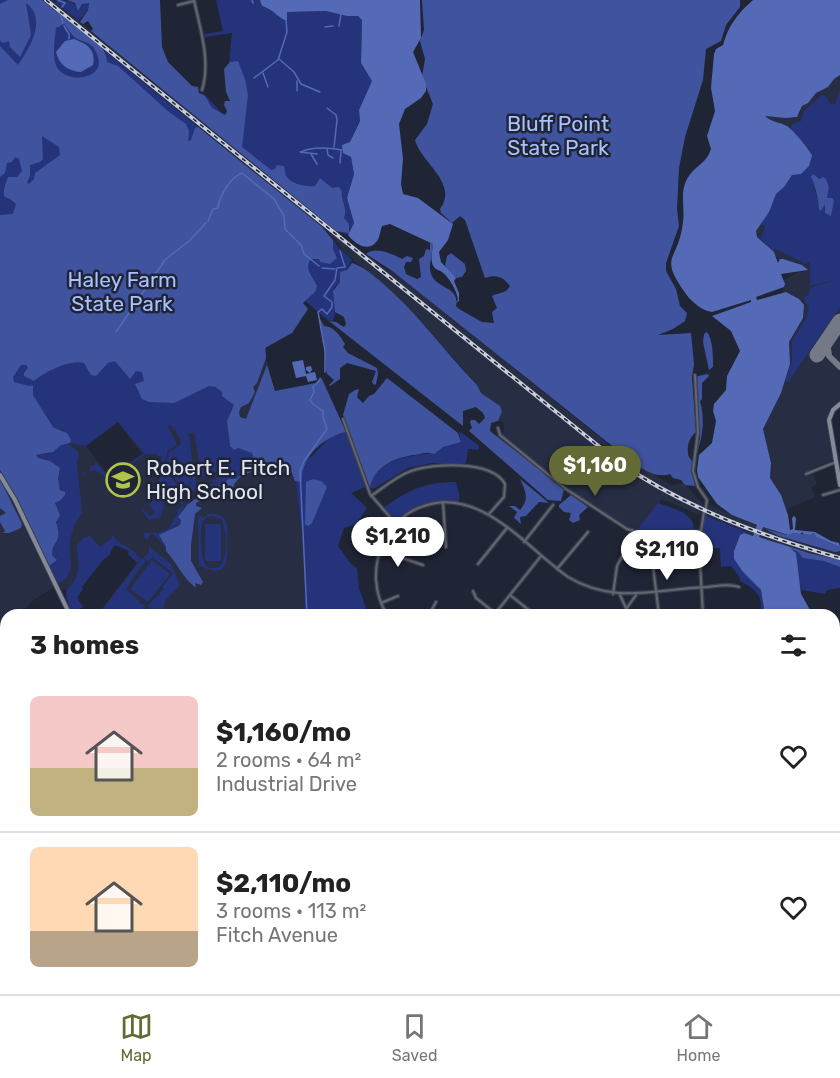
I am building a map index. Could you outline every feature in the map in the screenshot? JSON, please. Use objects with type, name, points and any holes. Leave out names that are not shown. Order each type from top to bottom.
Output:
[{"type":"main road","points":[[840,404],[830,416],[830,432],[840,488]]},
{"type":"main road","points":[[0,475],[15,500],[67,609]]},
{"type":"street","points":[[178,5],[194,0],[204,50],[204,81],[201,90]]},
{"type":"street","points":[[694,375],[698,432],[693,471],[697,484],[707,500],[706,507]]},
{"type":"street","points":[[343,419],[371,496],[396,524]]},
{"type":"street","points":[[498,428],[500,435],[566,489],[627,530],[645,534],[700,531]]},
{"type":"street","points":[[806,474],[836,462]]},
{"type":"street","points":[[371,496],[414,470],[429,467],[469,466],[497,475],[505,484],[504,497],[489,514]]},
{"type":"street","points":[[823,495],[840,488]]},
{"type":"street","points":[[443,502],[446,547]]},
{"type":"street","points":[[384,609],[375,578],[380,551],[388,534],[396,524],[418,508],[443,502],[470,505],[489,514],[557,569],[581,585],[620,595],[701,587],[734,585],[739,587]]},
{"type":"street","points":[[524,542],[553,505]]},
{"type":"street","points":[[703,609],[700,531],[704,512]]},
{"type":"street","points":[[478,564],[507,528]]},
{"type":"street","points":[[557,569],[588,532]]},
{"type":"street","points":[[356,542],[423,565]]},
{"type":"street","points":[[613,594],[617,566],[625,551]]},
{"type":"street","points":[[498,609],[541,556]]},
{"type":"street","points":[[653,566],[658,609]]},
{"type":"street","points":[[473,591],[476,598],[488,609]]},
{"type":"street","points":[[510,595],[528,609]]},
{"type":"street","points":[[620,595],[626,608],[636,595]]},
{"type":"street","points":[[381,603],[398,596]]},
{"type":"street","points":[[432,609],[436,602]]},
{"type":"shaded area","points":[[42,0],[53,0],[346,240],[389,271],[391,270],[607,443],[672,485],[684,483],[704,505],[708,507],[710,505],[757,526],[754,535],[704,515],[705,512],[702,511],[699,515],[662,499],[637,530],[621,523],[570,489],[501,435],[504,430],[503,422],[498,421],[501,415],[500,406],[481,393],[477,385],[392,291],[341,250],[340,245],[321,226]]},
{"type":"shaded area","points":[[260,0],[420,0],[421,38],[413,52],[426,84],[426,91],[421,98],[405,109],[399,124],[403,159],[401,184],[403,194],[418,198],[453,224],[448,240],[439,252],[441,262],[456,278],[454,281],[459,293],[459,301],[455,303],[458,300],[450,281],[433,264],[431,258],[433,244],[390,224],[382,226],[378,239],[370,246],[358,244],[348,235],[354,223],[347,198],[354,174],[351,157],[343,153],[342,145],[350,142],[360,121],[359,110],[372,81],[361,63],[362,20],[358,16],[326,11],[287,12],[287,20],[284,20],[262,6]]},
{"type":"shaded area","points":[[753,0],[840,0],[840,75],[802,106],[797,117],[765,116],[789,128],[812,156],[809,166],[801,174],[792,175],[776,194],[769,212],[756,231],[757,237],[774,252],[778,263],[780,259],[783,259],[802,265],[808,270],[781,274],[784,287],[756,297],[757,300],[786,292],[799,299],[804,305],[803,318],[789,342],[790,364],[781,393],[763,429],[771,463],[770,478],[781,495],[790,530],[793,529],[792,518],[794,516],[796,518],[795,530],[815,532],[839,543],[840,547],[816,537],[814,533],[810,535],[803,534],[803,532],[788,535],[763,527],[759,537],[789,547],[796,553],[801,594],[810,609],[764,609],[761,590],[734,559],[734,551],[740,535],[744,533],[753,536],[757,525],[732,515],[717,504],[698,477],[699,455],[712,443],[716,421],[713,411],[714,404],[726,390],[727,376],[740,351],[731,331],[712,316],[751,302],[751,300],[712,312],[705,310],[689,298],[679,284],[671,266],[683,222],[684,186],[689,176],[706,158],[711,149],[707,136],[715,111],[711,88],[714,54],[716,49],[723,45],[734,20]]},
{"type":"shaded area","points":[[74,39],[90,48],[94,59],[93,65],[81,72],[65,66],[59,60],[56,52],[65,41]]},
{"type":"shaded area","points":[[840,75],[840,400],[830,409],[826,423],[833,460],[811,469],[817,484],[811,487],[815,497],[785,510],[770,478],[771,463],[763,429],[781,393],[790,364],[789,342],[803,318],[804,305],[792,294],[783,292],[784,280],[798,272],[807,271],[804,266],[797,263],[779,260],[755,232],[805,146],[788,127],[765,116],[795,118],[802,106]]},
{"type":"shaded area","name":"Robert E. Fitch High School","points":[[266,358],[294,466],[304,549],[305,609],[102,609],[140,559],[114,540],[68,603],[66,589],[62,590],[57,583],[19,502],[0,470],[74,431],[110,477],[142,454],[123,429]]},
{"type":"shaded area","points":[[303,360],[306,374],[315,372],[317,380],[308,382],[306,376],[296,378],[292,362]]},
{"type":"shaded area","points":[[311,366],[310,373],[306,370],[306,367]]},
{"type":"shaded area","points":[[2,482],[54,587],[32,601],[26,608],[0,609],[0,483]]},
{"type":"shaded area","points":[[763,527],[840,551],[840,562],[759,538]]},
{"type":"shaded area","points":[[675,534],[675,548],[653,547],[639,539],[642,536]]},
{"type":"green space","name":"Haley Farm State Park","points":[[0,0],[42,0],[228,151],[266,339],[266,358],[211,386],[222,392],[222,396],[234,405],[227,421],[230,447],[234,450],[238,448],[252,453],[254,459],[242,463],[242,466],[247,468],[236,479],[203,493],[202,490],[207,489],[206,486],[216,482],[210,480],[217,479],[217,473],[227,471],[223,471],[222,467],[217,472],[208,473],[208,476],[199,477],[198,466],[200,467],[194,433],[189,433],[192,460],[196,468],[194,476],[196,471],[196,486],[200,488],[199,491],[186,491],[193,481],[187,484],[185,490],[165,468],[171,467],[171,464],[163,465],[168,458],[169,452],[181,442],[172,423],[175,432],[170,425],[168,426],[177,445],[167,451],[167,457],[162,465],[161,456],[145,454],[116,476],[109,478],[95,470],[88,471],[90,466],[95,465],[95,461],[107,476],[111,477],[144,453],[118,422],[86,446],[70,443],[71,440],[64,431],[53,427],[33,395],[33,386],[0,409]]},
{"type":"green space","name":"Haley Farm State Park","points":[[8,0],[42,0],[102,47],[107,62],[118,66],[169,112],[186,124],[189,131],[188,141],[191,140],[195,128],[198,127],[321,226],[333,240],[333,249],[337,258],[330,264],[320,262],[319,259],[311,259],[308,266],[317,286],[315,292],[303,303],[308,309],[292,333],[265,348],[266,358],[257,383],[253,387],[255,392],[249,403],[241,407],[239,412],[240,417],[246,419],[267,365],[275,391],[316,383],[320,377],[346,432],[329,439],[315,450],[305,465],[302,482],[295,481],[292,473],[287,471],[279,472],[275,479],[272,465],[266,470],[246,474],[235,483],[233,488],[217,492],[196,503],[196,506],[202,508],[195,514],[191,561],[203,582],[201,585],[195,583],[196,588],[166,551],[159,535],[180,525],[181,520],[178,517],[187,505],[210,488],[221,485],[229,479],[236,479],[247,471],[247,468],[242,466],[244,462],[254,459],[252,453],[238,448],[234,450],[230,446],[227,421],[234,405],[215,387],[209,386],[174,403],[149,402],[142,399],[135,384],[144,381],[142,372],[136,371],[130,379],[115,361],[108,363],[96,376],[91,375],[84,363],[79,362],[58,367],[34,381],[24,376],[28,368],[26,365],[21,365],[13,377],[14,382],[33,385],[33,395],[53,427],[67,433],[71,440],[70,443],[61,445],[53,452],[36,455],[60,468],[58,479],[60,490],[65,492],[61,500],[55,503],[60,515],[56,522],[58,538],[52,555],[57,560],[49,566],[19,502],[0,470],[0,215],[13,214],[16,204],[5,197],[5,187],[8,177],[17,177],[22,171],[19,159],[15,157],[12,162],[7,163],[5,173],[0,177],[0,46],[18,65],[31,43],[36,17],[26,3],[31,35],[20,57],[10,47],[9,41],[3,43],[0,40],[0,4]],"holes":[[[64,24],[74,37],[89,44],[95,50],[99,61],[97,69],[92,74],[84,77],[67,76],[56,65],[54,52],[56,28]],[[42,136],[59,147],[60,155],[35,173],[34,179],[29,184],[27,182],[30,176],[30,165],[43,159]]]},
{"type":"green space","points":[[55,0],[69,1],[78,9],[84,3],[89,3],[89,6],[79,21]]},
{"type":"green space","points":[[67,0],[160,0],[162,47],[168,62],[192,86],[198,87],[199,93],[205,96],[212,108],[225,115],[227,111],[225,101],[230,101],[226,92],[224,69],[230,62],[238,61],[248,95],[242,147],[271,170],[277,165],[284,166],[286,176],[296,183],[315,186],[320,178],[332,188],[339,187],[342,191],[344,218],[349,224],[349,233],[336,231],[91,31],[93,29],[88,21],[83,24],[80,22],[88,10],[89,3],[82,4],[78,11],[75,3]]},
{"type":"green space","points":[[216,0],[260,0],[263,6],[284,20],[287,12],[326,11],[358,16],[362,20],[361,63],[372,81],[359,110],[360,120],[350,142],[342,145],[343,153],[351,157],[354,175],[347,198],[354,223],[348,235],[336,231],[339,231],[237,144],[199,93],[204,94],[234,126],[227,84],[232,33],[205,37],[204,34],[223,31]]},
{"type":"green space","name":"Bluff Point State Park","points":[[422,0],[740,0],[740,7],[726,25],[721,41],[706,49],[703,80],[685,137],[679,168],[677,209],[679,226],[666,263],[666,271],[676,289],[680,306],[687,313],[685,321],[658,335],[691,333],[696,432],[690,439],[688,455],[692,462],[695,486],[685,485],[670,474],[657,475],[638,466],[391,270],[366,254],[378,250],[402,259],[407,256],[413,258],[411,262],[406,262],[404,267],[406,274],[417,279],[421,277],[419,259],[424,256],[426,249],[430,250],[430,243],[433,244],[430,264],[432,276],[455,295],[456,306],[459,309],[482,322],[494,323],[492,312],[497,308],[492,296],[504,292],[510,286],[499,277],[485,278],[465,220],[460,216],[452,223],[441,213],[445,190],[437,173],[424,157],[415,140],[427,124],[433,104],[422,77],[425,59],[420,41],[424,30]]},
{"type":"green space","points":[[840,91],[840,307],[788,382],[785,381],[792,361],[792,341],[807,317],[809,305],[806,304],[804,297],[809,295],[810,288],[834,280],[810,286],[810,262],[804,263],[773,249],[774,252],[755,234],[761,238],[765,227],[761,223],[758,225],[769,212],[775,194],[784,187],[792,175],[801,172],[811,157],[808,148],[791,129],[792,124],[801,121],[804,111],[822,95],[825,95],[830,104],[835,104]],"holes":[[[815,177],[827,183],[829,187],[827,198],[834,201],[832,212],[824,210],[826,205],[823,205],[816,196]]]},
{"type":"green space","points":[[813,174],[820,179],[823,177],[826,179],[829,187],[827,198],[832,198],[834,201],[831,216],[825,213],[825,204],[821,211],[819,209],[811,177]]},
{"type":"green space","points":[[333,240],[352,260],[340,282],[334,288],[335,314],[333,320],[329,321],[305,301],[317,284],[308,270],[308,263],[311,259],[337,258],[333,249]]},
{"type":"green space","points":[[451,253],[465,264],[466,271],[462,277],[456,278],[451,275],[445,266],[447,256]]},
{"type":"green space","points":[[352,263],[369,272],[392,292],[477,385],[481,393],[500,406],[502,412],[498,421],[491,423],[490,431],[564,489],[561,501],[548,500],[469,431],[472,428],[471,420],[479,424],[485,418],[476,407],[463,411],[463,426],[329,321],[344,327],[346,324],[344,317],[335,312],[333,291],[340,282],[340,272],[347,270]]},
{"type":"green space","points":[[319,317],[324,326],[339,334],[345,344],[343,347],[348,353],[377,368],[376,384],[372,382],[376,371],[347,363],[340,368],[340,379],[329,385],[334,380],[326,370],[325,348]]},
{"type":"green space","points":[[707,332],[713,353],[713,367],[709,370],[703,342],[704,334]]},
{"type":"green space","points":[[708,374],[709,376],[702,383],[700,401],[703,427],[697,453],[700,437],[696,378]]},
{"type":"green space","points":[[387,378],[458,433],[461,442],[443,447],[434,454],[407,456],[386,464],[372,480],[370,488],[343,415],[349,394],[359,389],[357,397],[363,403]]},
{"type":"green space","points":[[346,432],[365,487],[351,493],[367,508],[356,524],[344,528],[338,546],[351,564],[357,568],[364,609],[305,609],[304,549],[294,466],[312,456],[330,437]]},
{"type":"green space","points":[[459,432],[479,446],[479,450],[468,449],[466,463],[432,463],[408,468],[373,489],[370,488],[373,478],[386,464],[405,457],[435,452],[447,445],[461,442]]},
{"type":"green space","points":[[61,444],[69,444],[79,453],[77,464],[82,513],[71,535],[70,572],[65,580],[57,583],[49,566],[56,558],[52,553],[60,515],[55,503],[62,500],[65,492],[62,492],[57,479],[60,472],[50,461],[38,458],[36,455],[49,454]]},
{"type":"green space","points":[[163,469],[183,491],[177,494],[184,493],[184,502],[179,507],[180,499],[171,496],[173,494],[163,503],[164,507],[160,517],[149,520],[143,509],[150,516],[155,513],[149,505],[153,499],[157,496],[163,502],[153,488]]},
{"type":"green space","points":[[0,479],[22,524],[21,528],[9,533],[3,533],[5,531],[0,522],[0,516],[6,513],[0,508]]},
{"type":"green space","points":[[313,479],[321,481],[327,487],[312,523],[308,526],[305,524],[306,482]]},
{"type":"green space","points":[[520,479],[549,503],[539,502],[526,516],[520,517],[521,524],[514,518],[517,512],[509,506],[515,506],[520,510],[525,502],[525,491]]},
{"type":"green space","points":[[456,482],[460,498],[458,501],[425,504],[396,521],[383,508],[417,488]]},
{"type":"green space","points":[[571,495],[588,507],[579,515],[580,520],[573,523],[569,520],[571,513],[564,512],[559,507]]},
{"type":"green space","points":[[194,499],[182,510],[180,525],[159,536],[166,547],[164,553],[165,547],[154,534],[151,534],[147,540],[144,537],[144,533],[159,533],[168,529],[178,513],[177,510]]},
{"type":"green space","points":[[658,503],[686,515],[693,523],[694,529],[642,533],[627,528],[627,526],[637,530]]},
{"type":"green space","points":[[209,514],[216,514],[222,516],[226,522],[228,531],[226,560],[225,565],[219,571],[199,565],[198,516],[202,518]],"holes":[[[208,517],[221,519],[225,533],[226,552],[220,566],[214,568],[204,563],[201,530],[204,520]]]},
{"type":"green space","points":[[704,515],[754,535],[744,533],[739,536],[734,559],[761,590],[764,609],[761,609],[758,594],[740,581],[731,566],[721,567],[720,548],[702,549]]},
{"type":"green space","points":[[205,524],[221,524],[221,561],[205,561]]},
{"type":"green space","points":[[765,529],[787,535],[814,533],[816,537],[840,547],[840,551],[835,552],[779,536]]},
{"type":"green space","points":[[113,535],[116,540],[141,558],[137,563],[128,554],[129,551],[115,545],[111,554],[103,560],[82,587],[77,598],[83,607],[70,609],[66,592],[78,570],[77,545],[90,536],[100,547],[112,538]]},
{"type":"green space","points":[[773,541],[840,560],[840,567],[824,561],[803,558],[798,552]]},
{"type":"green space","points":[[149,547],[171,564],[180,585],[166,600],[162,609],[150,609],[148,606],[160,595],[159,593],[164,589],[162,587],[173,573],[152,557],[148,562],[144,557],[149,553]]},
{"type":"green space","points":[[794,551],[840,564],[840,588],[827,590],[825,594],[801,590]]},
{"type":"green space","points":[[142,558],[146,561],[126,589],[139,603],[144,605],[143,609],[103,609]]},
{"type":"green space","points":[[152,560],[170,574],[148,602],[130,589]]},
{"type":"waterway","points":[[58,0],[65,3],[62,7]]},
{"type":"waterway","points":[[339,26],[341,14]]},
{"type":"waterway","points":[[61,16],[63,23]]},
{"type":"waterway","points":[[254,78],[278,60],[287,32],[286,20]]},
{"type":"waterway","points":[[64,26],[69,39]]},
{"type":"waterway","points":[[325,27],[333,26]]},
{"type":"waterway","points":[[279,59],[294,72],[301,84],[320,92]]},
{"type":"waterway","points":[[263,73],[268,87]]},
{"type":"waterway","points":[[297,81],[297,91]]},
{"type":"waterway","points":[[327,108],[336,115],[337,120],[334,147]]},
{"type":"waterway","points":[[301,152],[316,148],[342,150]]},
{"type":"waterway","points":[[327,149],[328,155],[333,158]]},
{"type":"waterway","points":[[340,163],[341,151]]},
{"type":"waterway","points":[[300,152],[317,154]]},
{"type":"waterway","points":[[311,154],[317,164]]},
{"type":"waterway","points":[[208,221],[213,209],[218,208],[226,188],[234,178],[242,173],[274,199],[284,216],[285,229],[301,245],[304,254],[319,266]]},
{"type":"waterway","points":[[116,332],[165,260],[190,240],[206,223]]},
{"type":"waterway","points":[[325,372],[325,351],[318,312],[322,309],[327,314],[332,307],[332,302],[324,296],[335,280],[337,268],[345,267],[340,251]]},
{"type":"waterway","points":[[322,268],[335,269]]},
{"type":"waterway","points":[[307,609],[300,471],[304,461],[327,429],[323,411],[310,400],[314,392],[313,387],[320,380]]},
{"type":"taxiway","points":[[827,341],[829,356],[840,367]]},
{"type":"runway","points":[[817,355],[840,321]]},
{"type":"railway","points":[[46,0],[617,461],[669,493],[724,519],[840,558]]},
{"type":"place","name":"Robert E. Fitch High School","points":[[123,480]]}]
